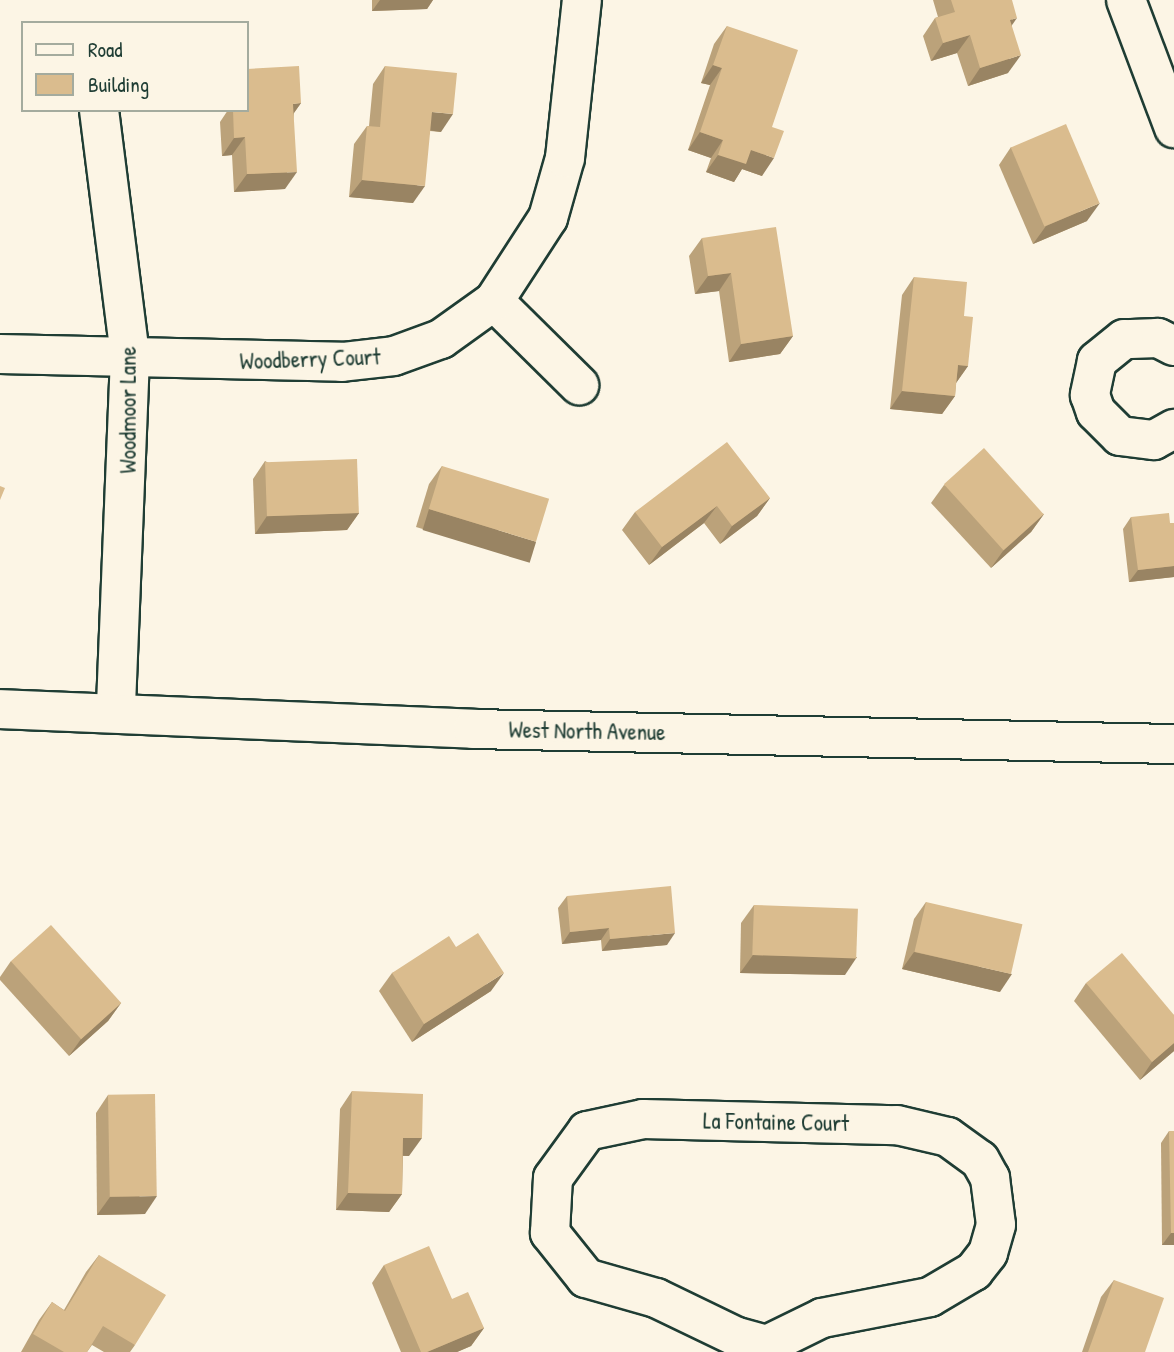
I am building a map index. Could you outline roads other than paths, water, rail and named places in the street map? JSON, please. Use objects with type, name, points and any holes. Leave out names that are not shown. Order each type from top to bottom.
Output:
[{"type":"street","name":"Woodberry Court","points":[[0,354],[342,362],[394,356],[441,339],[494,301],[548,218],[565,158],[582,0]]},
{"type":"street","points":[[1126,0],[1174,128]]},
{"type":"street","name":"Woodmoor Lane","points":[[99,112],[130,357],[116,711]]},
{"type":"street","points":[[494,301],[579,385]]},
{"type":"street","points":[[1174,346],[1158,338],[1124,339],[1097,361],[1090,396],[1096,412],[1120,436],[1154,440],[1174,429]]},
{"type":"street","name":"West North Avenue","points":[[0,709],[116,711],[473,729],[1174,744]]},
{"type":"street","name":"La Fontaine Court","points":[[643,1119],[897,1125],[948,1137],[980,1160],[990,1178],[996,1225],[988,1253],[974,1271],[930,1297],[822,1318],[767,1348],[586,1278],[550,1233],[548,1204],[553,1178],[587,1131],[643,1119]]}]
